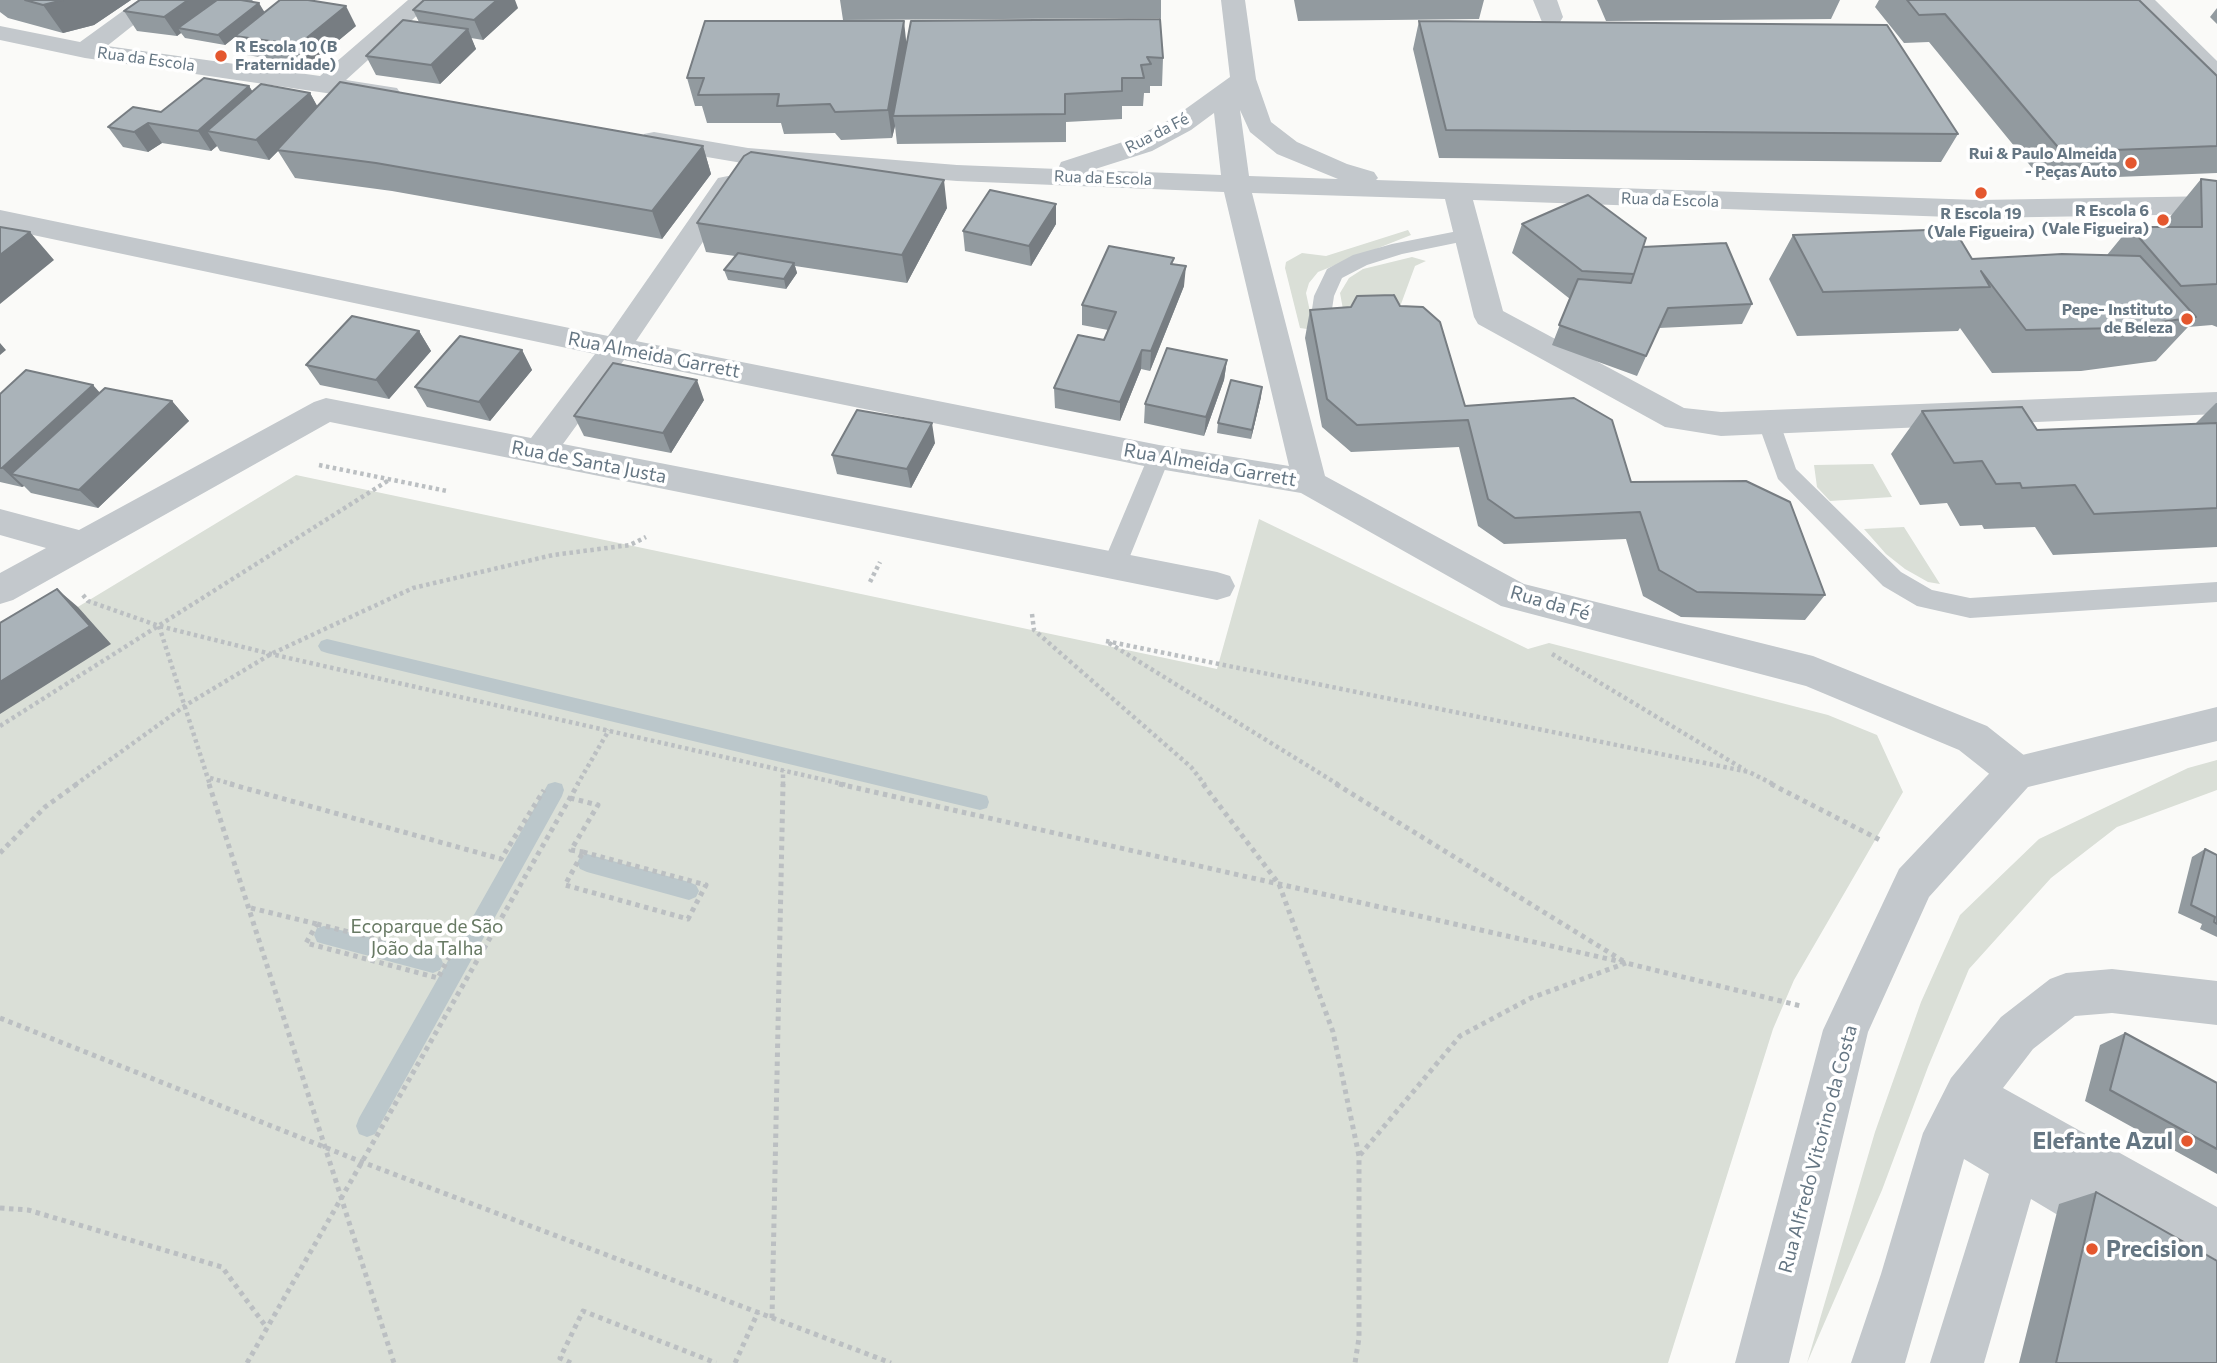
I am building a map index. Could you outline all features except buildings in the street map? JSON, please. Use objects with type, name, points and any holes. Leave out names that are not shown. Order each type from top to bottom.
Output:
[{"type":"street","points":[[85,50],[153,0]]},
{"type":"street","points":[[327,83],[422,0]]},
{"type":"street","name":"Rua da Fé","points":[[1233,0],[1236,184],[1310,483],[1514,596],[1813,672],[1973,738],[2016,772]]},
{"type":"street","points":[[2141,0],[2217,75]]},
{"type":"street","name":"Rua da Escola","points":[[4,32],[85,50],[327,83],[408,98]]},
{"type":"street","name":"Rua da Fé","points":[[1042,176],[1142,145],[1182,124],[1234,85]]},
{"type":"street","name":"Rua da Fé","points":[[1234,85],[1259,126],[1287,148],[1337,170],[1407,191]]},
{"type":"street","name":"Rua da Escola","points":[[626,135],[741,166],[1457,193],[1979,209],[2217,205]]},
{"type":"street","points":[[539,452],[616,348],[741,166]]},
{"type":"street","name":"Rua da Fé","points":[[1145,180],[1192,199],[1213,213],[1254,259]]},
{"type":"street","points":[[1457,193],[1489,317],[1677,419],[1721,424],[1769,423],[2217,403]]},
{"type":"street","name":"Rua Almeida Garrett","points":[[0,219],[616,348],[1159,457],[1266,473],[1310,483]]},
{"type":"street","name":"Rua de Santa Justa","points":[[0,590],[326,410],[1217,586]]},
{"type":"street","points":[[0,522],[82,544]]},
{"type":"street","points":[[2016,772],[2217,724]]},
{"type":"street","name":"Rua Alfredo Vitorino da Costa","points":[[1762,1363],[1846,1030],[1914,883],[2016,772]]},
{"type":"street","points":[[1878,1363],[1907,1274],[1947,1133],[1960,1110],[2017,1034],[2066,995],[2112,991],[2217,1003]]},
{"type":"street","points":[[1960,1110],[2017,1164],[2217,1279]]},
{"type":"street","points":[[1960,1110],[2217,1235]]},
{"type":"street","points":[[1957,1363],[2017,1164]]},
{"type":"lane","points":[[1326,332],[1321,316],[1324,296],[1334,274],[1360,260],[1399,248],[1468,235]]},
{"type":"lane","points":[[1769,423],[1786,473],[1892,579],[1926,599],[1970,608],[2217,592]]},
{"type":"lane","points":[[1114,566],[1159,457]]},
{"type":"path","points":[[326,455],[318,465],[447,491]]},
{"type":"path","points":[[0,726],[390,480]]},
{"type":"path","points":[[0,853],[45,807],[186,705],[271,654],[413,589],[553,555],[630,545],[646,537]]},
{"type":"path","points":[[74,603],[96,590]]},
{"type":"path","points":[[88,601],[159,626],[271,654],[1626,963],[1806,1007]]},
{"type":"path","points":[[1032,614],[1034,630],[1192,767],[1279,884],[1333,1032],[1359,1156],[1359,1338],[1355,1363]]},
{"type":"path","points":[[159,626],[394,1363]]},
{"type":"path","points":[[1626,963],[1106,641],[1749,772]]},
{"type":"path","points":[[1549,653],[1749,772],[1893,846]]},
{"type":"path","points":[[247,1363],[609,730]]},
{"type":"path","points":[[772,1318],[783,770]]},
{"type":"path","points":[[209,778],[501,859],[544,790]]},
{"type":"path","points":[[570,798],[598,805],[571,850],[583,852],[706,885],[688,919],[565,885],[583,852]]},
{"type":"path","points":[[250,908],[317,924],[449,957],[438,978],[306,943],[317,924]]},
{"type":"path","points":[[1359,1156],[1460,1036],[1531,998],[1626,963]]},
{"type":"path","points":[[0,1018],[362,1162],[891,1363]]},
{"type":"path","points":[[0,1208],[28,1210],[222,1266],[267,1328]]},
{"type":"path","points":[[571,1363],[560,1358],[583,1311],[716,1363]]},
{"type":"path","points":[[735,1363],[758,1312]]},
{"type":"green space","points":[[1408,230],[1411,235],[1318,272],[1309,283],[1306,293],[1314,330],[1300,328],[1285,268],[1286,262],[1302,253],[1326,256]]},
{"type":"green space","points":[[1412,257],[1426,261],[1415,266],[1401,304],[1345,320],[1340,293],[1349,278],[1363,269]]},
{"type":"green space","points":[[1873,464],[1892,497],[1830,501],[1817,487],[1814,465]]},
{"type":"green space","name":"Ecoparque de São João da Talha","points":[[296,475],[1217,669],[1259,519],[1528,649],[1549,643],[1828,715],[1877,735],[1903,792],[1794,980],[1773,1029],[1668,1363],[0,1363],[0,654]]},
{"type":"green space","points":[[1904,527],[1940,584],[1928,582],[1905,569],[1886,554],[1864,529]]},
{"type":"green space","points":[[2217,760],[2217,790],[2117,827],[2051,878],[1969,969],[1928,1067],[1882,1190],[1807,1363],[1875,1132],[1921,1002],[1960,915],[2039,839],[2188,768]]},
{"type":"waterway","points":[[327,646],[980,802]]},
{"type":"waterway","points":[[367,1126],[555,790]]},
{"type":"waterway","points":[[587,863],[689,891]]},
{"type":"waterway","points":[[324,935],[433,963]]},
{"type":"place","name":"R Escola 10 (B Fraternidade)","points":[[221,56]]},
{"type":"place","name":"Rui & Paulo Almeida - Peças Auto","points":[[2131,163]]},
{"type":"place","name":"R Escola 19 (Vale Figueira)","points":[[1981,193]]},
{"type":"place","name":"R Escola 6 (Vale Figueira)","points":[[2163,220]]},
{"type":"place","name":"Pepe- Instituto de Beleza","points":[[2187,319]]},
{"type":"place","name":"Elefante Azul","points":[[2187,1141]]},
{"type":"place","name":"Precision","points":[[2092,1249]]}]
